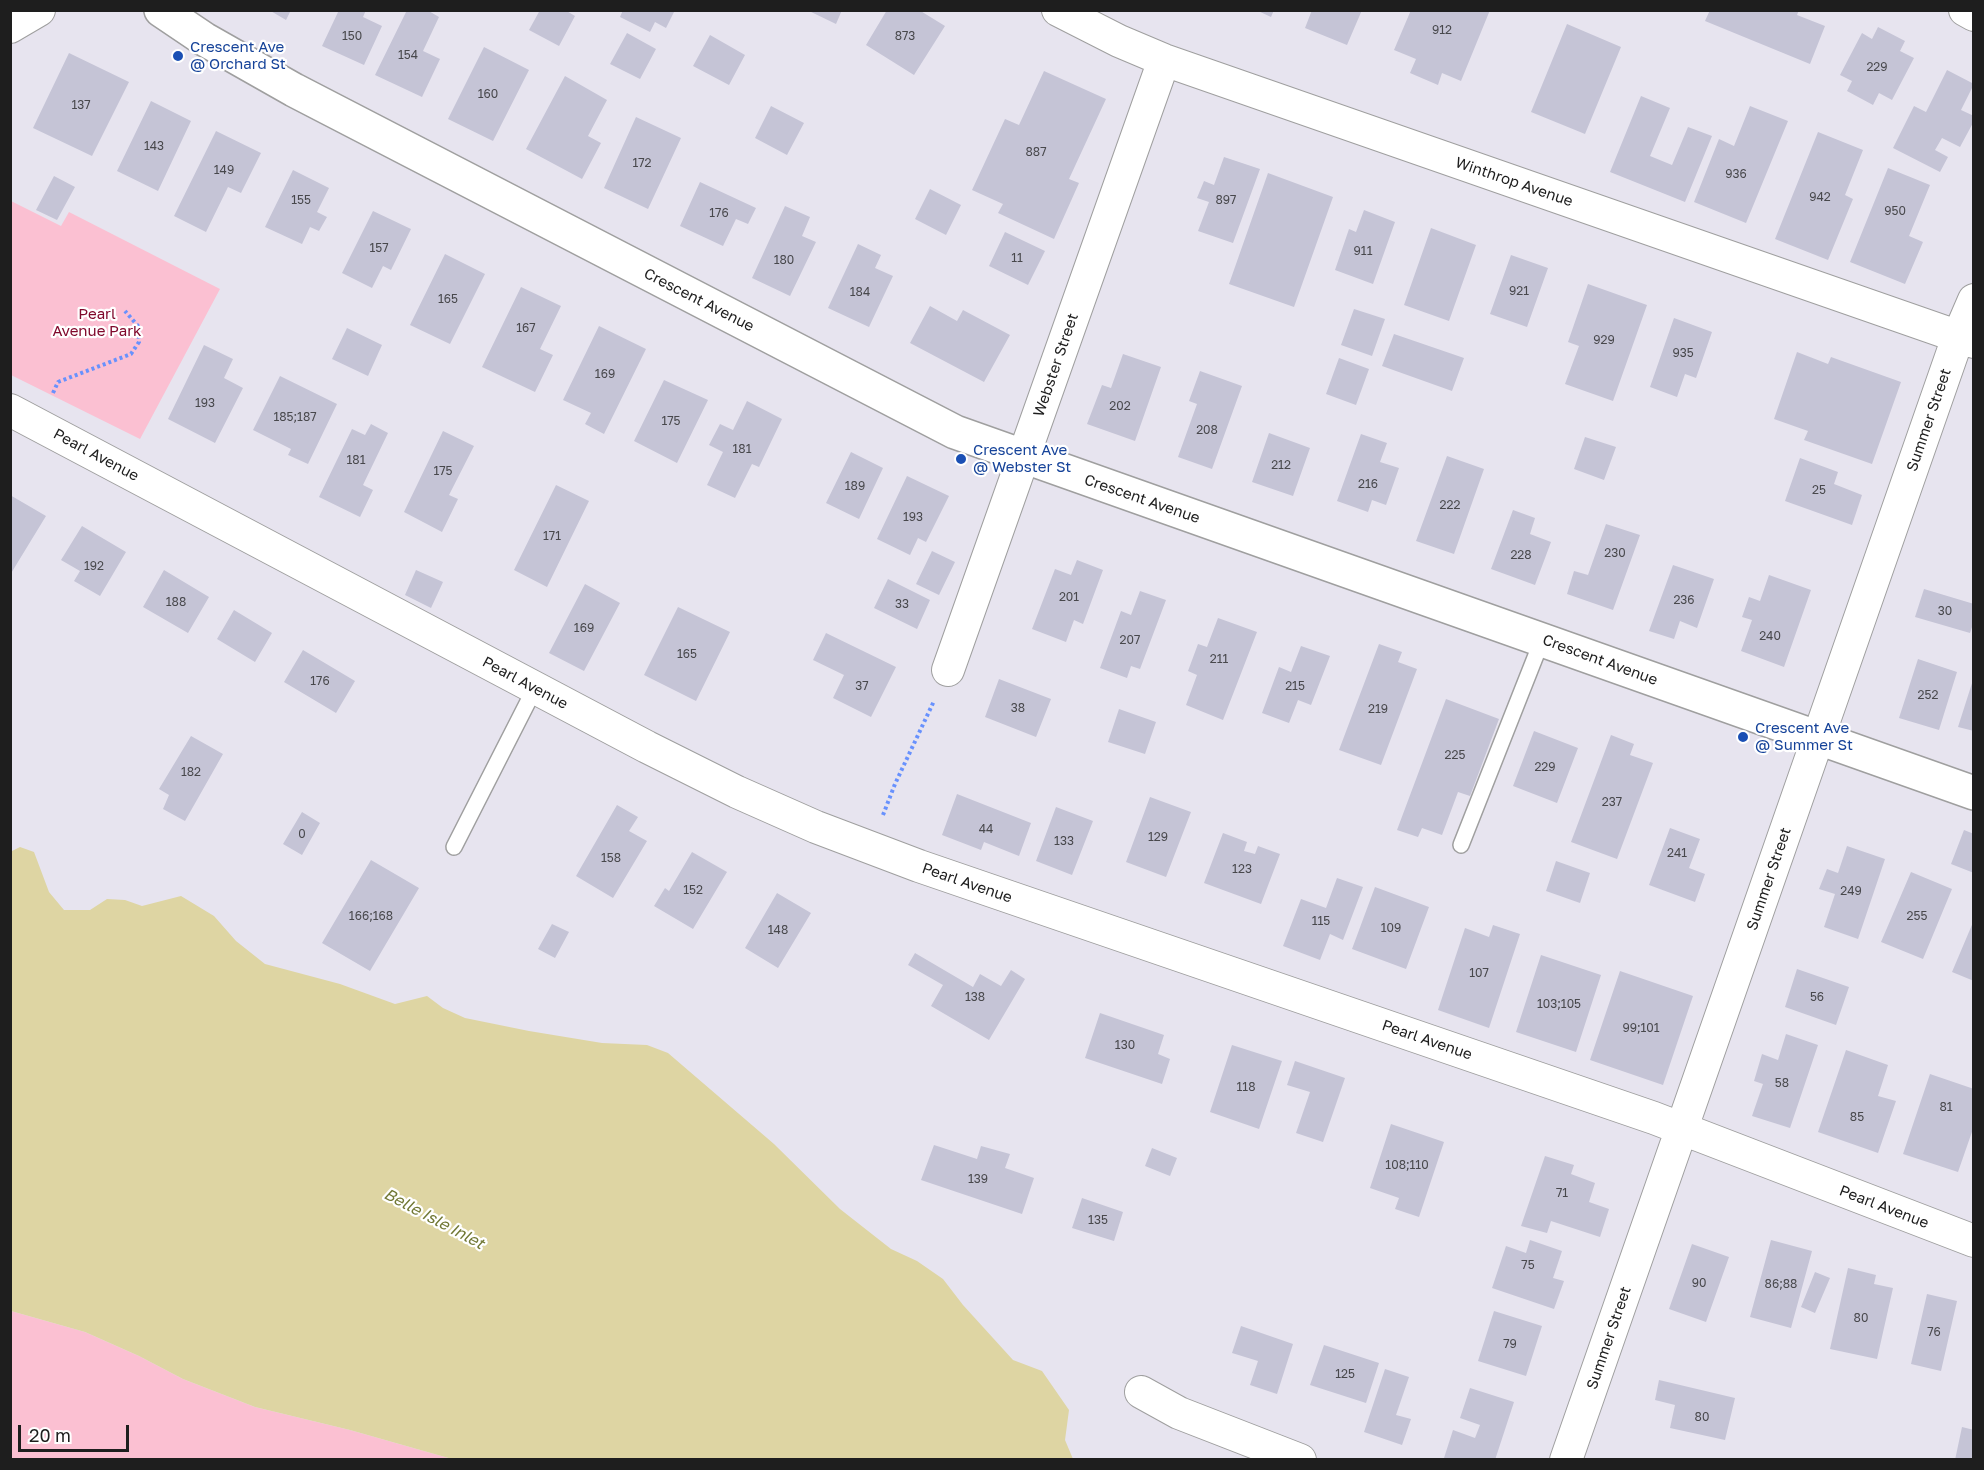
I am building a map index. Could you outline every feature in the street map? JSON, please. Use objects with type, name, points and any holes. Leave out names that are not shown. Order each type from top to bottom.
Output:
[{"type":"street","points":[[10,27],[39,10]]},
{"type":"street","name":"Crescent Avenue","points":[[161,10],[204,39],[294,90],[938,424],[1023,457],[1974,792]]},
{"type":"street","name":"Winthrop Avenue","points":[[1058,10],[1119,41],[1164,60],[1966,340]]},
{"type":"street","points":[[1965,10],[1974,15]]},
{"type":"street","name":"Webster Street","points":[[948,670],[1164,60]]},
{"type":"street","name":"Summer Street","points":[[1566,1460],[1818,738],[1966,340],[1974,300]]},
{"type":"street","name":"Pearl Avenue","points":[[24,417],[535,688],[737,792],[880,852],[1682,1128],[1974,1241]]},
{"type":"street","points":[[1141,1392],[1179,1413],[1300,1460]]},
{"type":"lane","points":[[1461,845],[1542,640]]},
{"type":"lane","points":[[454,847],[535,688]]},
{"type":"path","points":[[24,417],[58,382],[131,354],[139,342],[138,326],[125,311]]},
{"type":"path","points":[[894,784],[948,670]]},
{"type":"green space","name":"Pearl Avenue Park","points":[[11,201],[61,226],[69,212],[220,289],[140,439],[11,375]]},
{"type":"green space","points":[[11,1311],[85,1332],[183,1379],[255,1407],[350,1430],[452,1459],[11,1460]]},
{"type":"water","name":"Belle Isle Inlet","points":[[20,847],[34,852],[49,892],[64,910],[90,910],[107,899],[125,900],[142,906],[181,896],[214,916],[236,941],[265,964],[340,984],[395,1004],[427,996],[443,1008],[465,1018],[602,1043],[647,1045],[668,1053],[774,1144],[840,1209],[891,1249],[917,1261],[943,1279],[963,1305],[1013,1360],[1042,1371],[1069,1410],[1065,1440],[1073,1459],[452,1459],[350,1430],[255,1407],[183,1379],[85,1332],[11,1311],[10,852]]},
{"type":"building","points":[[269,10],[291,10],[286,20]]},
{"type":"building","points":[[339,10],[366,10],[363,17],[382,26],[364,65],[322,46]]},
{"type":"building","points":[[407,10],[427,10],[439,17],[423,51],[440,59],[422,97],[375,75]]},
{"type":"building","points":[[540,10],[565,10],[575,16],[559,46],[529,30]]},
{"type":"building","points":[[623,10],[675,10],[666,28],[655,22],[650,32],[620,17]]},
{"type":"building","points":[[807,10],[842,10],[836,24]]},
{"type":"building","points":[[887,10],[919,10],[945,26],[914,75],[866,45]]},
{"type":"building","points":[[1256,10],[1274,10],[1271,17]]},
{"type":"building","points":[[1312,10],[1362,10],[1347,45],[1305,28]]},
{"type":"building","points":[[1411,10],[1490,10],[1461,81],[1442,73],[1438,85],[1410,73],[1416,59],[1394,50]]},
{"type":"building","points":[[1710,10],[1799,10],[1797,15],[1825,26],[1810,64],[1705,21]]},
{"type":"building","points":[[1567,24],[1621,47],[1585,134],[1531,112]]},
{"type":"building","points":[[1878,27],[1905,41],[1900,51],[1914,58],[1892,100],[1879,93],[1873,105],[1847,91],[1852,81],[1840,75],[1862,33],[1872,39]]},
{"type":"building","points":[[627,33],[656,49],[640,79],[610,64]]},
{"type":"building","points":[[710,35],[745,55],[729,85],[693,66]]},
{"type":"building","points":[[484,47],[529,70],[493,141],[448,119]]},
{"type":"building","points":[[69,53],[129,82],[92,156],[33,128]]},
{"type":"building","points":[[1947,70],[1974,84],[1961,110],[1974,116],[1974,121],[1960,147],[1942,138],[1935,150],[1948,157],[1940,172],[1893,148],[1914,106],[1926,112]]},
{"type":"building","points":[[1044,71],[1106,99],[1069,179],[1079,183],[1054,239],[998,213],[1003,204],[972,190],[1005,119],[1019,125]]},
{"type":"building","points":[[565,76],[607,100],[588,136],[601,143],[582,179],[526,149]]},
{"type":"building","points":[[1641,96],[1670,108],[1650,156],[1672,165],[1688,127],[1712,136],[1685,202],[1610,172]]},
{"type":"building","points":[[151,101],[191,121],[158,191],[117,171]]},
{"type":"building","points":[[771,106],[804,123],[787,155],[755,138]]},
{"type":"building","points":[[1750,106],[1788,121],[1746,223],[1694,202],[1719,139],[1734,146]]},
{"type":"building","points":[[636,117],[681,138],[648,209],[604,188]]},
{"type":"building","points":[[216,131],[261,153],[241,193],[228,187],[206,232],[174,216]]},
{"type":"building","points":[[1818,132],[1863,150],[1845,195],[1853,199],[1828,260],[1775,239]]},
{"type":"building","points":[[1224,157],[1260,169],[1233,243],[1198,231],[1209,202],[1197,198],[1204,181],[1214,185]]},
{"type":"building","points":[[1888,168],[1930,185],[1909,236],[1923,242],[1905,284],[1850,262]]},
{"type":"building","points":[[293,170],[329,188],[317,212],[327,217],[319,231],[310,227],[302,244],[265,227]]},
{"type":"building","points":[[1268,173],[1333,197],[1294,307],[1229,284]]},
{"type":"building","points":[[54,176],[75,187],[57,220],[36,210]]},
{"type":"building","points":[[700,182],[756,208],[748,224],[736,219],[723,246],[680,226]]},
{"type":"building","points":[[930,189],[961,205],[946,235],[915,219]]},
{"type":"building","points":[[785,206],[810,217],[802,236],[816,242],[790,296],[752,278]]},
{"type":"building","points":[[1364,210],[1395,222],[1373,284],[1335,270],[1349,229],[1356,232]]},
{"type":"building","points":[[373,211],[411,229],[391,270],[383,266],[372,288],[342,273]]},
{"type":"building","points":[[1431,228],[1476,245],[1449,321],[1404,305]]},
{"type":"building","points":[[1005,232],[1045,251],[1028,285],[989,266]]},
{"type":"building","points":[[858,244],[881,255],[875,268],[893,276],[869,327],[828,308]]},
{"type":"building","points":[[445,254],[485,274],[450,344],[410,325]]},
{"type":"building","points":[[1511,255],[1548,268],[1527,327],[1490,314]]},
{"type":"building","points":[[1588,284],[1647,305],[1613,401],[1565,384],[1579,346],[1568,342]]},
{"type":"building","points":[[521,287],[561,306],[540,349],[553,355],[535,392],[482,367]]},
{"type":"building","points":[[930,306],[957,321],[963,310],[1010,335],[984,382],[910,343]]},
{"type":"building","points":[[1354,309],[1385,319],[1372,356],[1341,345]]},
{"type":"building","points":[[1674,318],[1712,332],[1696,378],[1685,374],[1677,397],[1650,387]]},
{"type":"building","points":[[599,326],[646,349],[604,434],[585,424],[591,413],[563,400]]},
{"type":"building","points":[[347,328],[382,345],[368,376],[332,359]]},
{"type":"building","points":[[1394,334],[1464,358],[1452,391],[1382,366]]},
{"type":"building","points":[[204,345],[233,359],[224,378],[243,388],[215,443],[168,419]]},
{"type":"building","points":[[1797,352],[1828,364],[1831,357],[1901,382],[1872,464],[1804,440],[1808,431],[1774,419]]},
{"type":"building","points":[[1123,354],[1161,367],[1135,441],[1087,424],[1102,385],[1111,388]]},
{"type":"building","points":[[1339,358],[1369,369],[1356,405],[1326,394]]},
{"type":"building","points":[[1200,371],[1242,386],[1212,469],[1178,457],[1197,404],[1189,401]]},
{"type":"building","points":[[280,376],[337,404],[308,464],[288,455],[291,449],[253,430]]},
{"type":"building","points":[[664,380],[708,400],[677,463],[634,441]]},
{"type":"building","points":[[747,401],[782,419],[759,467],[752,464],[735,498],[707,485],[723,452],[709,445],[720,424],[733,430]]},
{"type":"building","points":[[371,424],[388,433],[363,485],[373,490],[360,517],[319,497],[352,429],[365,435]]},
{"type":"building","points":[[443,431],[474,446],[449,495],[458,499],[442,532],[404,512]]},
{"type":"building","points":[[1269,433],[1310,448],[1293,496],[1252,482]]},
{"type":"building","points":[[1361,434],[1387,443],[1380,462],[1399,468],[1386,505],[1372,500],[1368,512],[1337,501]]},
{"type":"building","points":[[1585,437],[1616,447],[1604,480],[1574,469]]},
{"type":"building","points":[[851,452],[883,468],[859,519],[826,503]]},
{"type":"building","points":[[1447,456],[1484,469],[1454,554],[1416,541]]},
{"type":"building","points":[[1800,458],[1838,472],[1834,484],[1862,495],[1852,525],[1785,501]]},
{"type":"building","points":[[907,476],[949,496],[926,542],[918,538],[910,555],[877,539]]},
{"type":"building","points":[[556,485],[589,501],[547,587],[514,570]]},
{"type":"building","points":[[10,495],[46,516],[10,575]]},
{"type":"building","points":[[1513,510],[1535,518],[1530,534],[1551,542],[1535,585],[1491,569]]},
{"type":"building","points":[[1606,524],[1640,535],[1613,610],[1567,594],[1574,571],[1588,575]]},
{"type":"building","points":[[82,526],[126,552],[100,596],[74,581],[80,571],[61,560]]},
{"type":"building","points":[[932,551],[955,562],[939,595],[916,584]]},
{"type":"building","points":[[1077,560],[1103,570],[1083,624],[1074,620],[1066,642],[1032,629],[1055,569],[1071,575]]},
{"type":"building","points":[[1673,565],[1714,579],[1697,628],[1680,621],[1674,639],[1649,631]]},
{"type":"building","points":[[164,570],[209,597],[188,633],[143,607]]},
{"type":"building","points":[[416,570],[443,582],[431,608],[405,595]]},
{"type":"building","points":[[1769,575],[1811,590],[1784,667],[1741,651],[1752,620],[1742,617],[1749,597],[1760,601]]},
{"type":"building","points":[[888,579],[930,600],[917,629],[874,608]]},
{"type":"building","points":[[585,584],[620,603],[584,671],[549,653]]},
{"type":"building","points":[[1924,589],[1974,604],[1974,621],[1970,633],[1915,617]]},
{"type":"building","points":[[1140,591],[1166,600],[1140,669],[1131,666],[1127,678],[1100,668],[1121,611],[1131,615]]},
{"type":"building","points":[[678,607],[730,632],[696,701],[644,675]]},
{"type":"building","points":[[234,610],[272,633],[255,662],[217,639]]},
{"type":"building","points":[[1218,618],[1257,632],[1223,720],[1186,705],[1197,675],[1188,671],[1198,644],[1207,647]]},
{"type":"building","points":[[826,633],[896,667],[871,717],[833,698],[844,675],[813,660]]},
{"type":"building","points":[[1379,644],[1402,652],[1398,662],[1417,669],[1381,765],[1339,750]]},
{"type":"building","points":[[1301,646],[1330,656],[1311,705],[1298,700],[1289,723],[1262,713],[1279,667],[1291,672]]},
{"type":"building","points":[[303,650],[355,681],[336,713],[284,682]]},
{"type":"building","points":[[1918,659],[1957,672],[1939,730],[1899,718]]},
{"type":"building","points":[[999,679],[1051,699],[1036,737],[985,717]]},
{"type":"building","points":[[1974,680],[1974,731],[1958,727]]},
{"type":"building","points":[[1446,699],[1499,719],[1470,796],[1458,792],[1442,835],[1422,828],[1418,837],[1397,830]]},
{"type":"building","points":[[1119,709],[1156,722],[1145,754],[1108,742]]},
{"type":"building","points":[[1534,731],[1578,748],[1557,803],[1513,786]]},
{"type":"building","points":[[1611,735],[1634,744],[1630,755],[1653,763],[1617,859],[1571,842]]},
{"type":"building","points":[[191,736],[223,754],[185,821],[163,809],[169,795],[159,789]]},
{"type":"building","points":[[957,794],[1031,823],[1019,856],[984,842],[981,850],[942,835]]},
{"type":"building","points":[[1150,797],[1191,812],[1166,877],[1126,862]]},
{"type":"building","points":[[617,805],[638,817],[629,831],[647,841],[613,898],[576,876]]},
{"type":"building","points":[[1056,807],[1093,821],[1072,875],[1036,861]]},
{"type":"building","points":[[302,812],[320,823],[302,855],[283,844]]},
{"type":"building","points":[[1670,828],[1700,839],[1689,868],[1705,874],[1695,902],[1649,885]]},
{"type":"building","points":[[1964,830],[1974,834],[1974,873],[1951,864]]},
{"type":"building","points":[[1223,833],[1247,842],[1244,851],[1255,854],[1258,846],[1280,854],[1261,904],[1204,883]]},
{"type":"building","points":[[1847,846],[1885,859],[1858,939],[1824,927],[1835,894],[1819,889],[1827,869],[1838,873]]},
{"type":"building","points":[[692,852],[727,872],[693,929],[654,906],[665,888],[669,891]]},
{"type":"building","points":[[371,860],[419,888],[370,971],[322,943]]},
{"type":"building","points":[[1556,861],[1590,873],[1580,903],[1546,891]]},
{"type":"building","points":[[1911,872],[1952,889],[1923,959],[1881,942]]},
{"type":"building","points":[[1337,878],[1363,887],[1343,940],[1330,934],[1320,960],[1283,946],[1301,899],[1326,908]]},
{"type":"building","points":[[1375,887],[1429,907],[1406,969],[1352,949]]},
{"type":"building","points":[[777,893],[811,913],[778,968],[745,948]]},
{"type":"building","points":[[1974,920],[1974,981],[1952,972]]},
{"type":"building","points":[[552,924],[569,932],[555,958],[538,949]]},
{"type":"building","points":[[1493,925],[1520,934],[1489,1028],[1438,1010],[1465,928],[1489,937]]},
{"type":"building","points":[[915,953],[973,987],[980,974],[1001,986],[1011,970],[1025,979],[989,1040],[931,1006],[943,985],[908,965]]},
{"type":"building","points":[[1541,955],[1601,975],[1576,1052],[1516,1032]]},
{"type":"building","points":[[1797,969],[1849,987],[1836,1025],[1785,1007]]},
{"type":"building","points":[[1620,971],[1693,996],[1663,1085],[1590,1060]]},
{"type":"building","points":[[1100,1013],[1164,1035],[1158,1054],[1170,1059],[1162,1084],[1085,1058]]},
{"type":"building","points":[[1786,1034],[1818,1045],[1790,1128],[1752,1116],[1763,1084],[1754,1081],[1762,1054],[1778,1060]]},
{"type":"building","points":[[1232,1045],[1282,1061],[1259,1129],[1210,1112]]},
{"type":"building","points":[[1846,1050],[1888,1065],[1878,1096],[1896,1101],[1878,1153],[1818,1132]]},
{"type":"building","points":[[1295,1061],[1345,1078],[1323,1142],[1296,1133],[1310,1092],[1287,1085]]},
{"type":"building","points":[[1930,1074],[1974,1089],[1974,1126],[1958,1172],[1903,1154]]},
{"type":"building","points":[[1391,1124],[1444,1142],[1419,1217],[1395,1209],[1399,1198],[1370,1188]]},
{"type":"building","points":[[934,1145],[977,1159],[981,1146],[1010,1154],[1005,1168],[1034,1178],[1022,1214],[921,1180]]},
{"type":"building","points":[[1152,1148],[1177,1158],[1170,1176],[1145,1166]]},
{"type":"building","points":[[1545,1156],[1574,1165],[1571,1174],[1595,1183],[1589,1202],[1609,1209],[1600,1237],[1551,1221],[1547,1233],[1521,1226]]},
{"type":"building","points":[[1082,1198],[1123,1212],[1114,1241],[1072,1228]]},
{"type":"building","points":[[1530,1240],[1562,1251],[1553,1278],[1564,1281],[1554,1309],[1492,1288],[1506,1246],[1526,1253]]},
{"type":"building","points":[[1771,1240],[1812,1251],[1791,1328],[1750,1317]]},
{"type":"building","points":[[1692,1244],[1729,1257],[1706,1322],[1669,1309]]},
{"type":"building","points":[[1848,1268],[1876,1275],[1874,1284],[1893,1288],[1877,1359],[1830,1349]]},
{"type":"building","points":[[1815,1272],[1830,1278],[1815,1313],[1801,1307]]},
{"type":"building","points":[[1927,1294],[1957,1301],[1941,1371],[1911,1364]]},
{"type":"building","points":[[1494,1311],[1542,1326],[1526,1376],[1478,1361]]},
{"type":"building","points":[[1241,1326],[1293,1344],[1277,1394],[1250,1385],[1258,1361],[1232,1353]]},
{"type":"building","points":[[1324,1345],[1379,1363],[1366,1403],[1310,1385]]},
{"type":"building","points":[[1385,1369],[1409,1377],[1396,1415],[1411,1419],[1402,1445],[1364,1432]]},
{"type":"building","points":[[1659,1380],[1735,1398],[1725,1440],[1670,1428],[1675,1405],[1655,1400]]},
{"type":"building","points":[[1470,1388],[1514,1402],[1495,1460],[1444,1458],[1453,1430],[1475,1438],[1480,1425],[1460,1418]]},
{"type":"building","points":[[1962,1427],[1974,1430],[1974,1460],[1955,1460]]},
{"type":"place","name":"Crescent Ave @ Orchard St","points":[[178,56]]},
{"type":"place","name":"Crescent Ave @ Webster St","points":[[961,459]]},
{"type":"place","name":"Crescent Ave @ Summer St","points":[[1743,737]]}]
